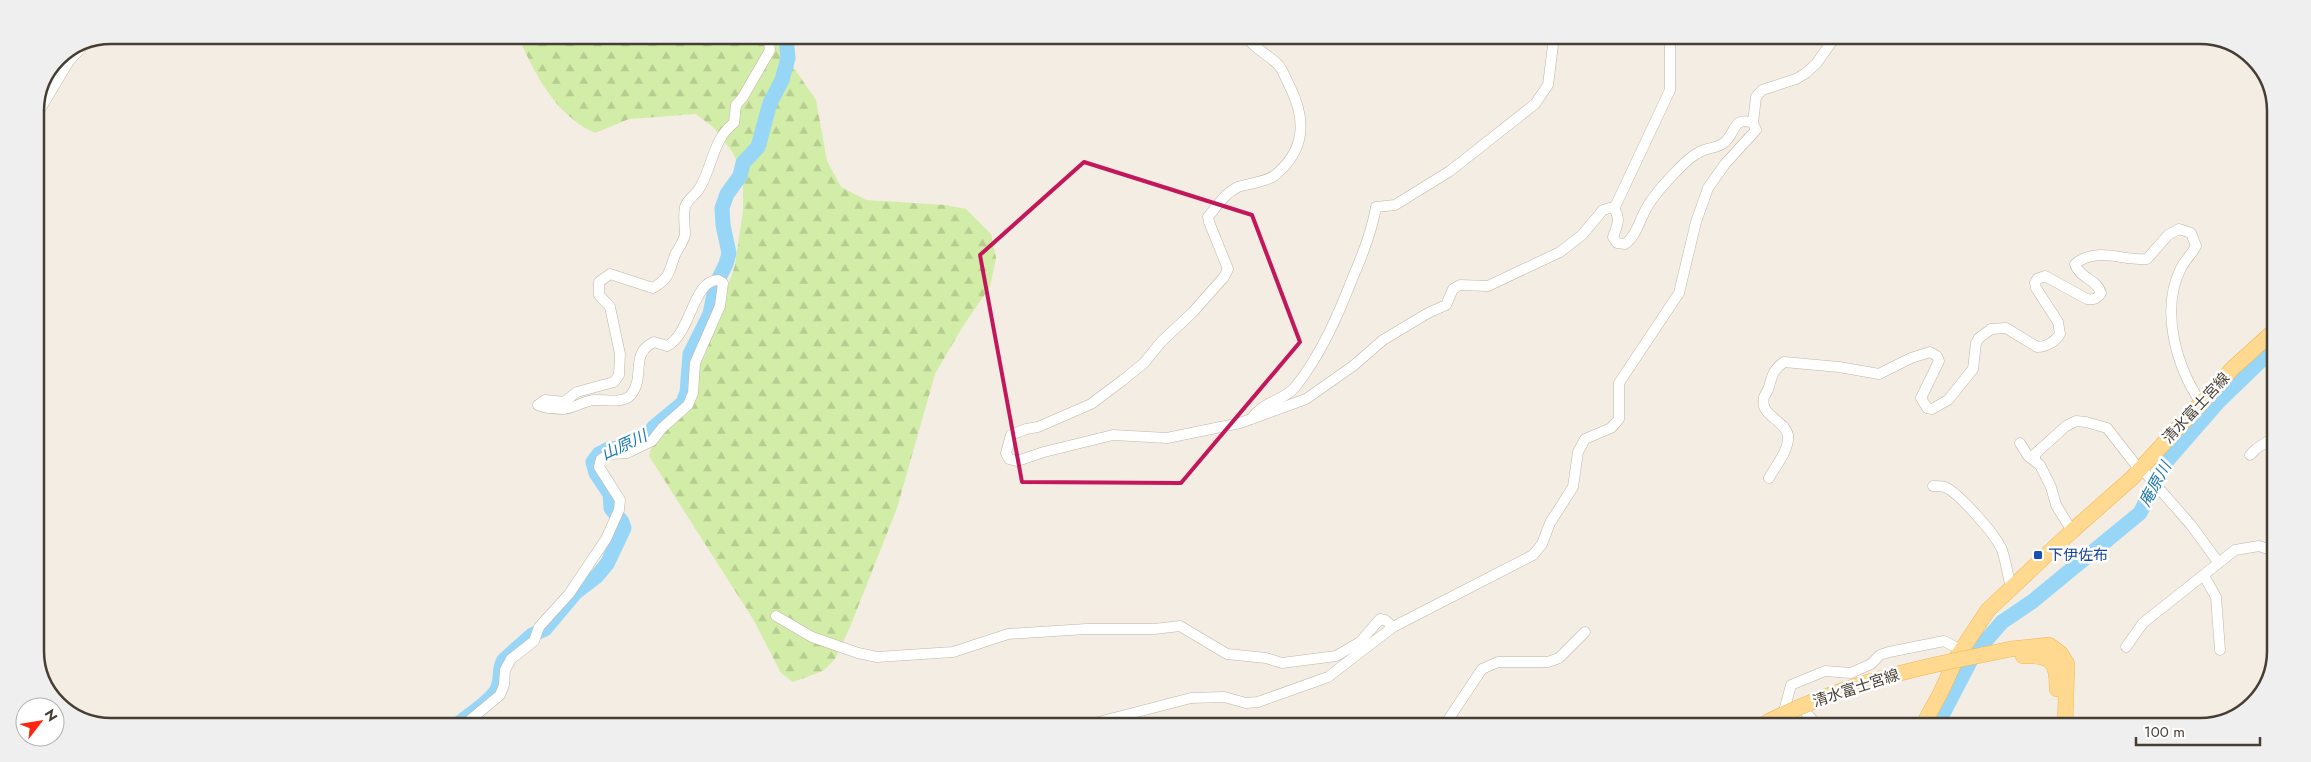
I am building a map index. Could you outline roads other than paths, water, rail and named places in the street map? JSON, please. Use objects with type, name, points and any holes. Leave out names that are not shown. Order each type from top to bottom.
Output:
[{"type":"main road","name":"清水富士宮線","points":[[1927,718],[1961,650],[1988,610],[2072,530],[2140,469],[2233,368],[2267,337]]},
{"type":"main road","name":"清水富士宮線","points":[[1776,718],[1803,705],[1870,681],[1930,665],[2011,649],[2049,644],[2061,654],[2067,664],[2065,718]]},
{"type":"main road","name":"清水富士宮線","points":[[1982,656],[2041,655],[2052,661],[2057,670],[2057,718]]},
{"type":"street","points":[[473,718],[492,704],[500,695],[504,685],[505,670],[511,659],[534,640],[539,627],[569,594],[606,539],[619,510],[620,500],[599,467],[601,459],[610,454],[627,453],[652,441],[662,428],[688,405],[693,393],[695,363],[720,306],[723,283],[718,280],[713,280],[704,286],[683,330],[674,342],[667,346],[654,342],[646,346],[639,357],[637,384],[630,396],[622,400],[587,400],[567,409],[543,408],[538,405],[546,400],[564,402],[577,392],[614,382],[619,375],[620,354],[610,307],[599,295],[599,282],[610,274],[653,288],[661,284],[672,268],[675,255],[684,237],[685,208],[689,198],[699,190],[708,171],[710,160],[727,128],[734,123],[736,105],[743,97],[770,50],[769,44]]},
{"type":"street","points":[[1253,44],[1261,53],[1280,66],[1294,96],[1300,115],[1301,127],[1298,146],[1286,164],[1272,177],[1237,188],[1226,195],[1208,217],[1228,269],[1224,277],[1193,312],[1161,342],[1144,363],[1091,404],[1038,427],[1011,435],[1006,454],[1009,459],[1017,461],[1044,452],[1113,435],[1167,438],[1240,424],[1306,399],[1353,366],[1383,340],[1428,313],[1446,305],[1453,289],[1460,285],[1488,286],[1560,252],[1582,235],[1603,210],[1613,207],[1618,214],[1619,222],[1613,236],[1617,243],[1626,244],[1631,240],[1645,209],[1667,182],[1691,158],[1704,150],[1716,148],[1727,141],[1732,130],[1740,122],[1754,123]]},
{"type":"street","points":[[1251,419],[1258,408],[1278,399],[1295,388],[1322,348],[1364,250],[1376,207],[1395,205],[1443,176],[1535,104],[1548,84],[1553,44]]},
{"type":"street","points":[[1614,209],[1670,90],[1670,44]]},
{"type":"street","points":[[1114,718],[1191,698],[1224,697],[1246,703],[1258,702],[1328,677],[1393,628],[1534,556],[1542,544],[1550,523],[1573,487],[1578,452],[1585,439],[1611,428],[1619,419],[1619,383],[1679,292],[1696,222],[1708,188],[1725,164],[1756,130],[1754,123],[1756,97],[1762,90],[1796,79],[1806,73],[1816,64],[1830,44]]},
{"type":"street","points":[[45,102],[69,61],[75,54]]},
{"type":"street","points":[[1769,478],[1787,446],[1788,435],[1780,424],[1769,415],[1764,404],[1764,397],[1773,371],[1784,362],[1839,367],[1879,374],[1911,358],[1930,352],[1937,356],[1939,361],[1921,398],[1927,408],[1932,409],[1948,400],[1974,369],[1976,342],[1991,329],[2006,328],[2037,347],[2043,347],[2058,338],[2060,334],[2058,322],[2036,288],[2035,283],[2037,279],[2045,276],[2087,299],[2093,300],[2098,298],[2101,293],[2100,288],[2076,270],[2075,264],[2080,260],[2101,255],[2147,259],[2168,235],[2180,229],[2192,233],[2196,246],[2181,268],[2176,284],[2170,323],[2181,366],[2192,390],[2201,403]]},
{"type":"street","points":[[2035,460],[2035,454],[2042,446],[2066,426],[2076,421],[2107,428],[2140,469],[2191,525],[2218,562]]},
{"type":"street","points":[[2250,456],[2256,448],[2267,441]]},
{"type":"street","points":[[2020,443],[2028,456],[2035,460],[2044,471],[2056,505],[2072,530]]},
{"type":"street","points":[[1933,486],[1944,487],[1958,496],[1982,521],[2002,550],[2011,588]]},
{"type":"street","points":[[2126,647],[2143,623],[2235,550],[2259,546],[2267,549]]},
{"type":"street","points":[[2204,576],[2216,597],[2220,650]]},
{"type":"street","points":[[776,616],[812,637],[858,654],[877,657],[953,652],[1008,634],[1154,629],[1180,626],[1227,654],[1266,658],[1282,663],[1336,656],[1360,642],[1380,619],[1385,620],[1393,628]]},
{"type":"street","points":[[1449,718],[1482,669],[1498,662],[1548,662],[1560,658],[1585,632]]},
{"type":"street","points":[[1782,718],[1791,686],[1825,671],[1851,673],[1871,664],[1880,655],[1944,640],[1961,650]]},
{"type":"street","points":[[1806,713],[1811,718]]},
{"type":"waterway","name":"山原川","points":[[466,718],[496,692],[504,660],[532,635],[545,629],[576,592],[597,576],[607,564],[624,528],[622,522],[611,508],[610,494],[596,473],[593,462],[599,454],[609,449],[622,448],[649,435],[654,427],[683,403],[687,392],[690,354],[710,314],[716,284],[729,253],[723,225],[722,208],[727,194],[740,176],[743,163],[758,147],[770,103],[782,80],[788,58],[787,44]]},
{"type":"waterway","name":"庵原川","points":[[1941,718],[1974,654],[2002,622],[2033,601],[2140,513],[2165,463],[2219,401],[2267,355]]},
{"type":"place","name":"下伊佐布","points":[[2038,555]]}]
